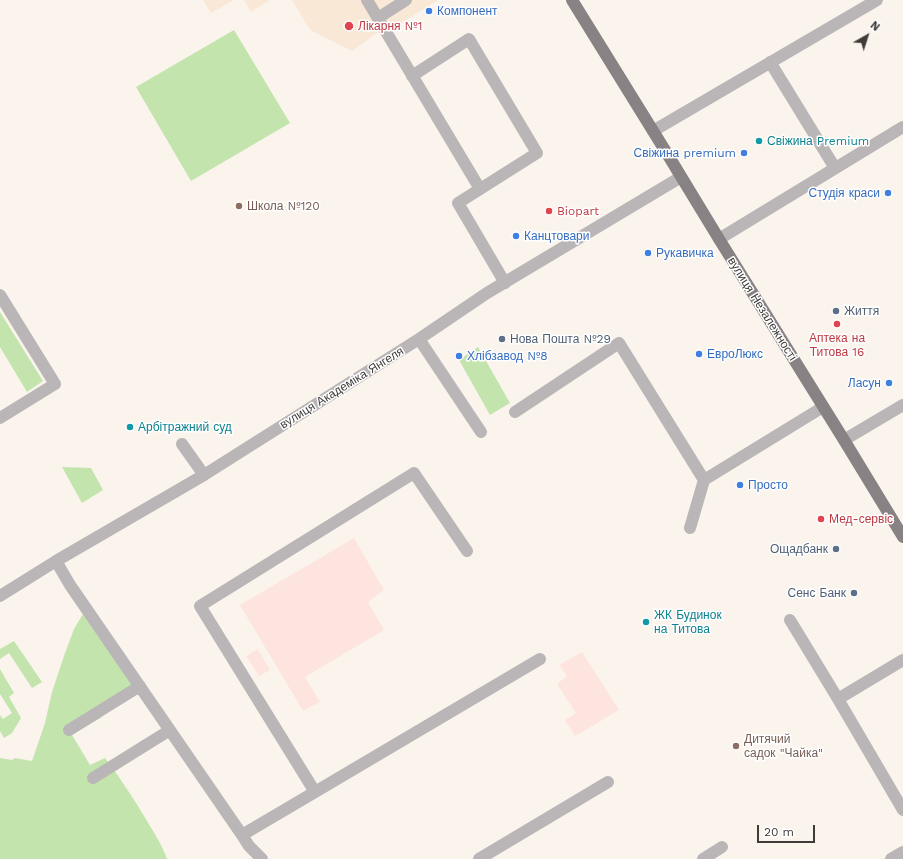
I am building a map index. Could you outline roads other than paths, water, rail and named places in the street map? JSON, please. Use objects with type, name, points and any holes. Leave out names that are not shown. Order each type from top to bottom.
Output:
[{"type":"main road","name":"вулиця Незалежності","points":[[572,0],[903,537]]},
{"type":"street","points":[[367,0],[480,189]]},
{"type":"street","points":[[378,18],[406,0]]},
{"type":"street","points":[[653,131],[877,0]]},
{"type":"street","points":[[412,76],[469,39],[537,153],[458,202],[505,283]]},
{"type":"street","points":[[770,62],[835,168]]},
{"type":"street","points":[[719,239],[903,127]]},
{"type":"street","name":"вулиця Академіка Янгеля","points":[[0,596],[204,475],[419,339],[487,293],[681,177]]},
{"type":"street","points":[[0,295],[56,384],[0,418]]},
{"type":"street","points":[[419,339],[481,432]]},
{"type":"street","points":[[515,412],[620,343],[704,480]]},
{"type":"street","points":[[844,440],[903,405]]},
{"type":"street","points":[[690,528],[704,480],[823,407]]},
{"type":"street","points":[[182,444],[204,475]]},
{"type":"street","points":[[315,792],[200,606],[414,473],[467,551]]},
{"type":"street","points":[[56,562],[70,585],[249,846],[262,859]]},
{"type":"street","points":[[790,620],[903,810]]},
{"type":"street","points":[[242,835],[540,659]]},
{"type":"street","points":[[838,699],[903,660]]},
{"type":"street","points":[[69,730],[140,686]]},
{"type":"street","points":[[93,778],[170,730]]},
{"type":"street","points":[[479,859],[608,782]]},
{"type":"street","points":[[703,859],[722,847]]},
{"type":"street","points":[[891,859],[903,852]]},
{"type":"place","name":"Компонент","points":[[429,11]]},
{"type":"place","name":"Лікарня №1","points":[[349,26]]},
{"type":"place","name":"Свіжина Premium","points":[[759,141]]},
{"type":"place","name":"Свіжина premium","points":[[744,153]]},
{"type":"place","name":"Студія краси","points":[[888,193]]},
{"type":"place","name":"Школа №120","points":[[239,206]]},
{"type":"place","name":"Biopart","points":[[549,211]]},
{"type":"place","name":"Канцтовари","points":[[516,236]]},
{"type":"place","name":"Рукавичка","points":[[648,253]]},
{"type":"place","name":"Життя","points":[[836,311]]},
{"type":"place","name":"Аптека на Титова 16","points":[[837,324]]},
{"type":"place","name":"Нова Пошта №29","points":[[502,339]]},
{"type":"place","name":"ЕвроЛюкс","points":[[699,354]]},
{"type":"place","name":"Хлібзавод №8","points":[[459,356]]},
{"type":"place","name":"Ласун","points":[[889,383]]},
{"type":"place","name":"Арбітражний суд","points":[[130,427]]},
{"type":"place","name":"Просто","points":[[740,485]]},
{"type":"place","name":"Мед-сервіс","points":[[821,519]]},
{"type":"place","name":"Ощадбанк","points":[[836,549]]},
{"type":"place","name":"Сенс Банк","points":[[854,593]]},
{"type":"place","name":"ЖК Будинок на Титова","points":[[646,622]]},
{"type":"place","name":"Дитячий садок \"Чайка\"","points":[[736,746]]}]
